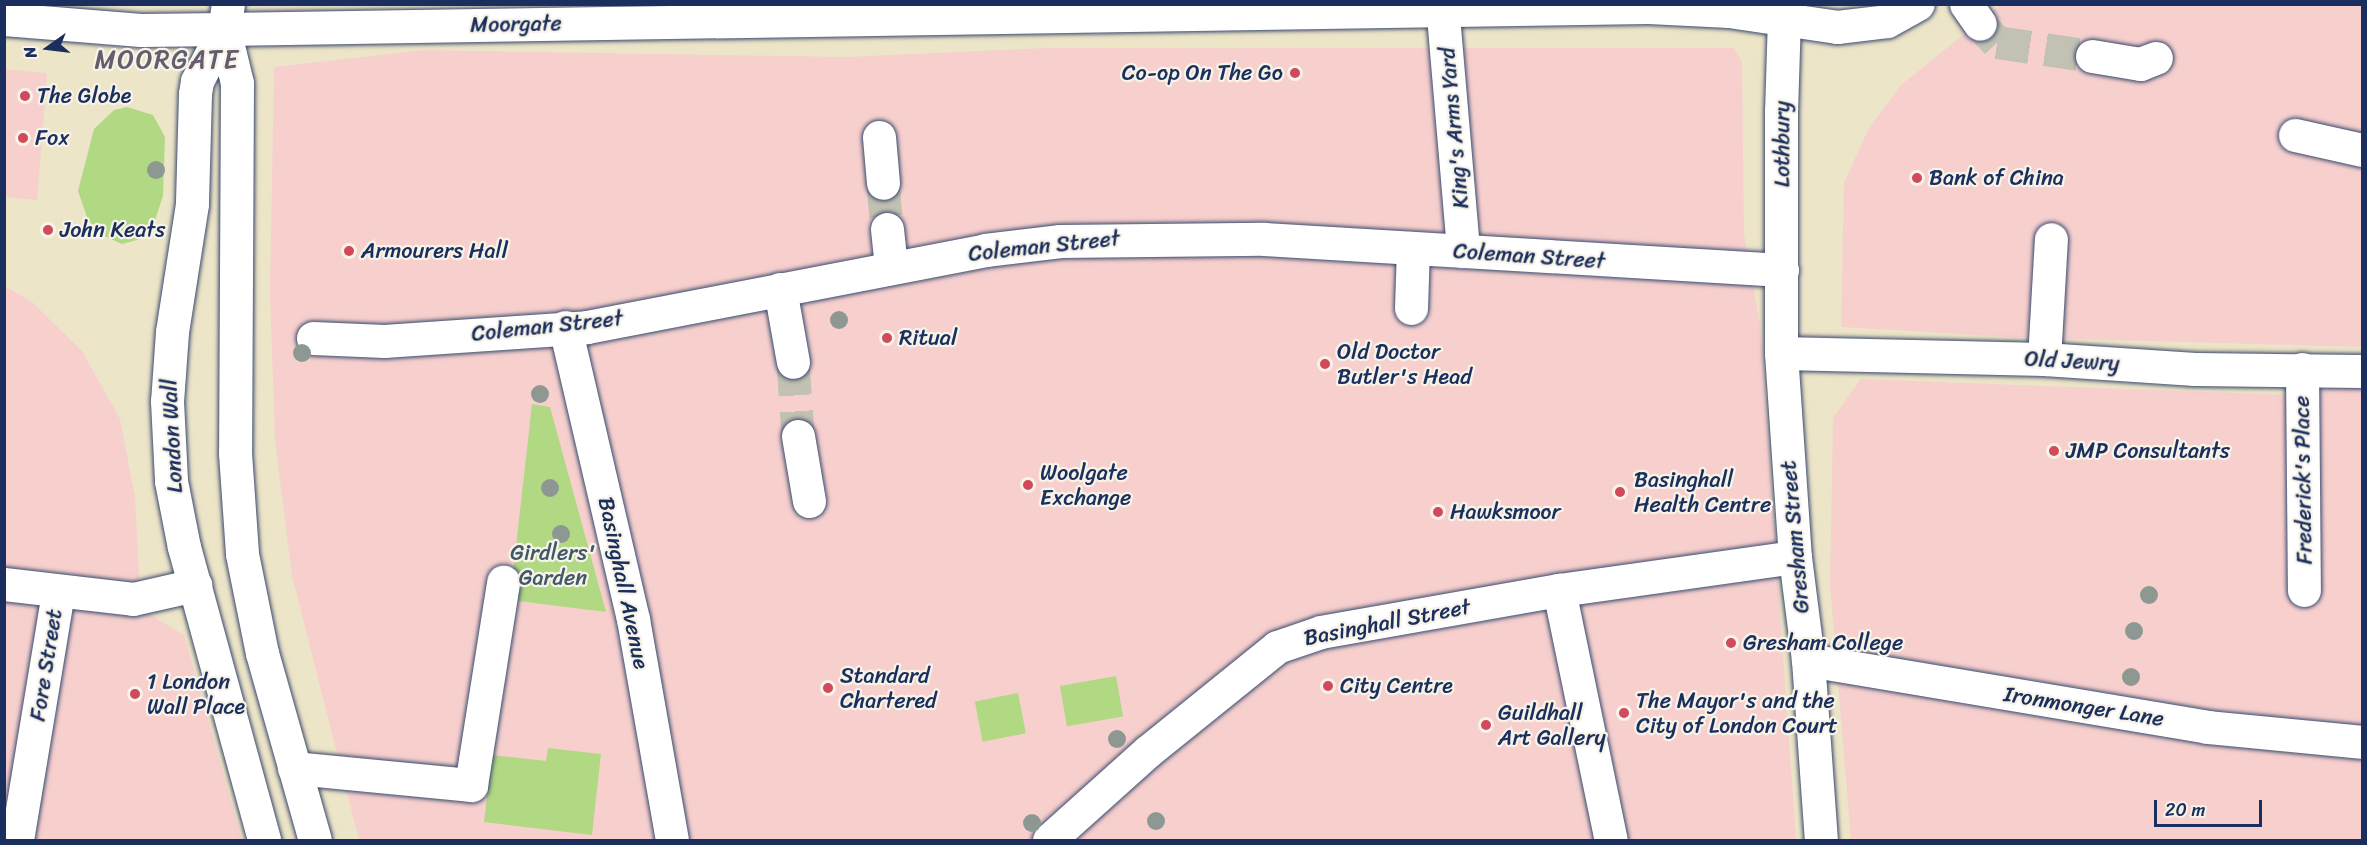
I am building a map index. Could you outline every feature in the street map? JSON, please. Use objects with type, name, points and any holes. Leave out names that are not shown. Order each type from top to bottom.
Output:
[{"type":"street","name":"Moorgate","points":[[4,19],[127,29],[226,17],[851,10],[1686,7],[1784,9],[1837,27],[1887,21],[1918,4]]},
{"type":"street","name":"King's Arms Yard","points":[[1442,7],[1463,251]]},
{"type":"street","name":"Lothbury","points":[[1782,270],[1784,9]]},
{"type":"street","name":"London Wall","points":[[226,17],[197,81],[195,94],[192,204],[172,332],[167,401],[171,481],[195,585],[264,840]]},
{"type":"street","points":[[226,17],[237,83],[235,442],[242,554],[262,653],[315,840]]},
{"type":"street","points":[[2092,56],[2140,64],[2156,58]]},
{"type":"street","points":[[2295,135],[2362,150]]},
{"type":"street","points":[[879,137],[883,183]]},
{"type":"street","points":[[887,229],[891,268]]},
{"type":"street","name":"Coleman Street","points":[[313,338],[384,341],[597,325],[891,268],[1049,242],[1130,237],[1264,239],[1756,271],[1782,270]]},
{"type":"street","points":[[2044,359],[2051,239]]},
{"type":"street","points":[[1411,308],[1413,248]]},
{"type":"street","name":"Gresham Street","points":[[1782,270],[1781,353],[1795,557],[1808,660],[1821,840]]},
{"type":"street","points":[[780,289],[793,362]]},
{"type":"street","name":"Basinghall Avenue","points":[[565,327],[633,619],[672,840]]},
{"type":"street","name":"Old Jewry","points":[[1781,353],[2044,359],[2195,369],[2362,371]]},
{"type":"street","name":"Frederick's Place","points":[[2302,369],[2304,590]]},
{"type":"street","points":[[798,436],[809,501]]},
{"type":"street","name":"Basinghall Street","points":[[1049,840],[1147,752],[1277,647],[1329,630],[1559,590],[1795,557]]},
{"type":"street","points":[[294,768],[471,785],[503,582]]},
{"type":"street","points":[[4,584],[58,591]]},
{"type":"street","name":"Fore Street","points":[[17,840],[58,591],[133,599],[195,585]]},
{"type":"street","points":[[1559,590],[1611,840]]},
{"type":"street","name":"Ironmonger Lane","points":[[1808,660],[2207,727],[2362,742]]},
{"type":"shaded area","points":[[2000,5],[2362,5],[2362,347],[2009,337],[1841,327],[1844,183],[1868,130],[1901,85]]},
{"type":"shaded area","points":[[1046,48],[1734,48],[1742,61],[1744,233],[1760,325],[1796,840],[359,840],[292,576],[275,441],[270,291],[274,67],[424,50],[846,57]]},
{"type":"shaded area","points":[[4,69],[46,73],[37,200],[5,197]]},
{"type":"shaded area","points":[[5,286],[32,302],[82,351],[120,419],[135,497],[141,609],[184,635],[242,840],[5,840]]},
{"type":"shaded area","points":[[1861,379],[2314,396],[2314,382],[2362,383],[2362,840],[1851,840],[1830,585],[1833,418]]},
{"type":"green space","points":[[127,107],[153,115],[165,137],[163,196],[152,229],[144,238],[122,244],[102,235],[88,220],[78,191],[94,129],[114,110]]},
{"type":"green space","name":"Girdlers' Garden","points":[[532,404],[550,407],[606,612],[510,600]]},
{"type":"green space","points":[[1116,676],[1123,716],[1067,726],[1060,686]]},
{"type":"green space","points":[[1018,693],[1026,733],[983,742],[975,701]]},
{"type":"green space","points":[[548,748],[601,754],[592,835],[484,822],[492,755],[546,761]]},
{"type":"tunnel","points":[[1980,24],[1997,42],[2092,56]]},
{"type":"tunnel","points":[[883,183],[887,229]]},
{"type":"tunnel","points":[[793,362],[798,436]]},
{"type":"place","name":"Co-op On The Go","points":[[1295,73]]},
{"type":"place","name":"The Globe","points":[[25,96]]},
{"type":"place","name":"Fox","points":[[23,138]]},
{"type":"place","name":"Bank of China","points":[[1917,178]]},
{"type":"place","name":"John Keats","points":[[48,230]]},
{"type":"place","name":"Armourers Hall","points":[[349,251]]},
{"type":"place","name":"Ritual","points":[[887,338]]},
{"type":"place","name":"Old Doctor Butler's Head","points":[[1325,364]]},
{"type":"place","name":"JMP Consultants","points":[[2054,451]]},
{"type":"place","name":"Woolgate Exchange","points":[[1028,485]]},
{"type":"place","name":"Basinghall Health Centre","points":[[1620,492]]},
{"type":"place","name":"Hawksmoor","points":[[1438,512]]},
{"type":"place","name":"Gresham College","points":[[1731,643]]},
{"type":"place","name":"City Centre","points":[[1328,686]]},
{"type":"place","name":"Standard Chartered","points":[[828,688]]},
{"type":"place","name":"1 London Wall Place","points":[[135,694]]},
{"type":"place","name":"The Mayor's and the City of London Court","points":[[1624,713]]},
{"type":"place","name":"Guildhall Art Gallery","points":[[1486,725]]},
{"type":"district","name":"MOORGATE","points":[[167,60]]}]
